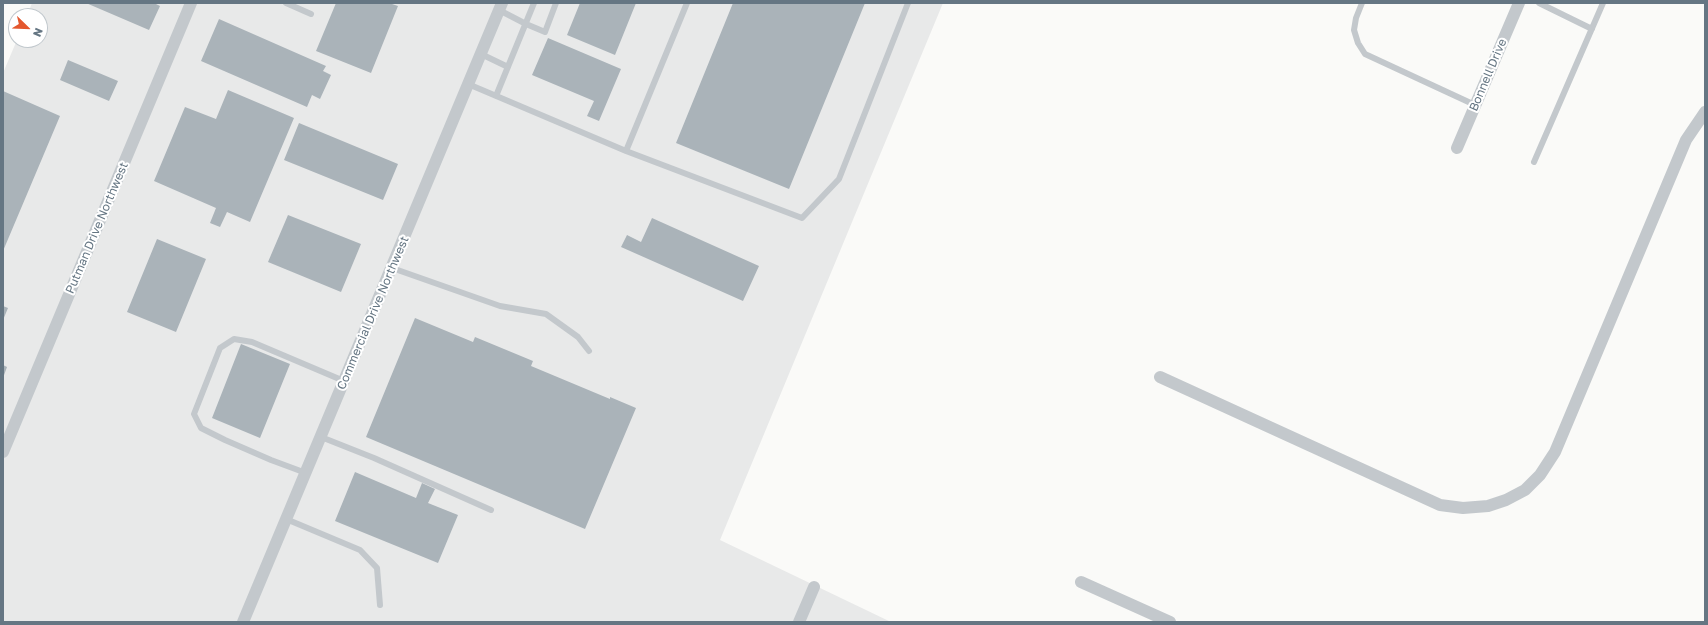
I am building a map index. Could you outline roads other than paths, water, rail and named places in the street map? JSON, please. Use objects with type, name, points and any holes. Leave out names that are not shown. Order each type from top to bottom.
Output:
[{"type":"street","name":"Putman Drive Northwest","points":[[3,452],[191,3]]},
{"type":"street","name":"Bonnell Drive","points":[[1457,148],[1519,3]]},
{"type":"street","name":"Commercial Drive Northwest","points":[[243,622],[500,7]]},
{"type":"street","points":[[1160,377],[1440,505],[1463,508],[1488,506],[1506,500],[1525,490],[1540,476],[1555,452],[1686,140],[1705,112]]},
{"type":"street","points":[[1081,582],[1170,622]]},
{"type":"street","points":[[799,622],[814,587]]},
{"type":"lane","points":[[286,3],[311,14]]},
{"type":"lane","points":[[496,96],[534,3]]},
{"type":"lane","points":[[500,7],[526,24],[545,32],[556,3]]},
{"type":"lane","points":[[626,151],[688,3]]},
{"type":"lane","points":[[468,84],[626,151],[802,218],[839,178],[908,3]]},
{"type":"lane","points":[[1362,3],[1356,18],[1354,30],[1358,43],[1365,54],[1475,105]]},
{"type":"lane","points":[[1539,3],[1592,29]]},
{"type":"lane","points":[[1534,162],[1603,3]]},
{"type":"lane","points":[[481,54],[508,67]]},
{"type":"lane","points":[[392,268],[500,306],[546,314],[578,337],[589,352]]},
{"type":"lane","points":[[306,473],[224,440],[201,428],[194,414],[220,348],[234,339],[252,342],[344,382]]},
{"type":"lane","points":[[321,437],[374,458],[491,510]]},
{"type":"lane","points":[[286,519],[360,550],[377,568],[380,605]]}]
